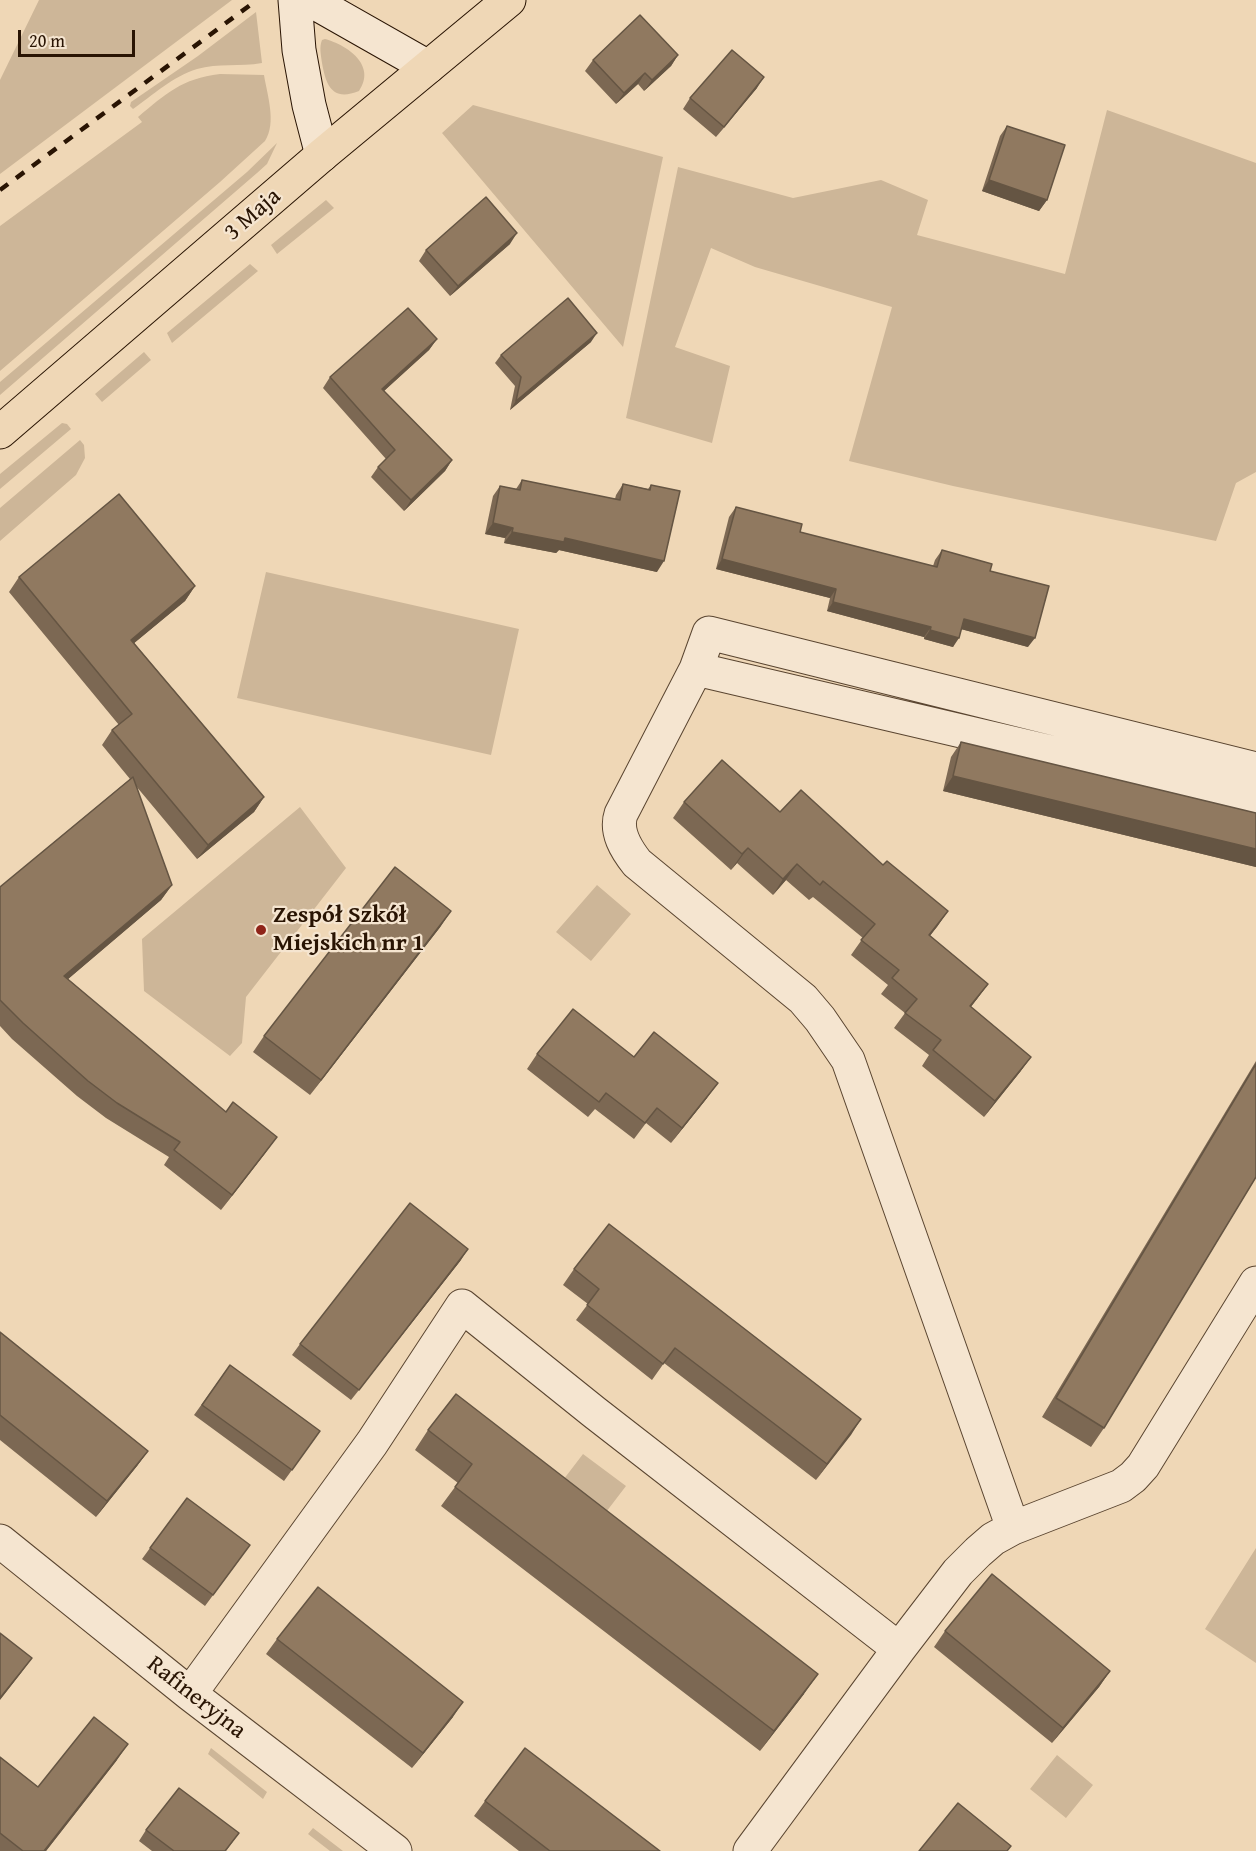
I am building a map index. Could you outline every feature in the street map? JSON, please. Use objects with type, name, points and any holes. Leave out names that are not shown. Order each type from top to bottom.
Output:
[{"type":"main road","name":"3 Maja","points":[[0,432],[322,155],[509,0]]},
{"type":"street","points":[[295,0],[299,50],[309,105],[322,155]]},
{"type":"street","points":[[310,0],[428,67]]},
{"type":"street","points":[[1012,1528],[848,1060],[832,1035],[803,999],[637,863],[619,832],[618,822],[696,669],[709,633],[1256,769]]},
{"type":"street","points":[[696,669],[1256,800]]},
{"type":"street","points":[[750,1851],[958,1572],[985,1546],[1012,1528],[1121,1486],[1143,1466],[1256,1283]]},
{"type":"street","points":[[190,1694],[372,1443],[462,1306],[594,1412],[899,1649]]},
{"type":"street","name":"Rafineryjna","points":[[0,1540],[190,1694],[395,1851]]},
{"type":"shaded area","points":[[39,0],[232,0],[0,174],[0,80]]},
{"type":"shaded area","points":[[256,12],[262,63],[197,69],[171,81],[133,109],[130,106],[131,102],[198,56]]},
{"type":"shaded area","points":[[325,39],[350,51],[362,65],[364,82],[359,91],[350,94],[336,93],[328,84],[320,51],[322,40]]},
{"type":"shaded area","points":[[220,74],[264,75],[271,117],[269,134],[265,141],[0,371],[0,226],[142,122],[138,117],[166,94],[195,79]]},
{"type":"shaded area","points":[[473,105],[663,157],[623,347],[442,133]]},
{"type":"shaded area","points":[[1107,110],[1256,163],[1256,472],[1236,483],[1216,541],[953,486],[849,461],[892,307],[755,267],[711,248],[675,347],[730,366],[712,443],[626,418],[678,167],[793,198],[881,180],[928,200],[917,235],[1065,274]]},
{"type":"shaded area","points":[[277,143],[267,164],[0,395],[0,382],[247,172]]},
{"type":"shaded area","points":[[326,200],[334,208],[277,254],[271,245]]},
{"type":"shaded area","points":[[250,264],[258,271],[172,343],[167,333]]},
{"type":"shaded area","points":[[144,352],[151,360],[102,402],[95,394]]},
{"type":"shaded area","points":[[62,423],[67,424],[71,429],[0,489],[0,474]]},
{"type":"shaded area","points":[[80,440],[84,445],[85,458],[76,475],[0,541],[0,508]]},
{"type":"shaded area","points":[[266,572],[519,629],[491,755],[237,698]]},
{"type":"shaded area","points":[[300,807],[346,868],[246,997],[242,1043],[230,1056],[144,991],[142,939]]},
{"type":"shaded area","points":[[597,885],[631,914],[591,961],[556,932]]},
{"type":"shaded area","points":[[583,1454],[626,1486],[600,1520],[557,1488]]},
{"type":"shaded area","points":[[1256,1548],[1256,1663],[1205,1629]]},
{"type":"shaded area","points":[[211,1748],[267,1792],[263,1799],[208,1754]]},
{"type":"shaded area","points":[[1057,1755],[1093,1785],[1066,1818],[1030,1789]]},
{"type":"shaded area","points":[[313,1828],[343,1851],[330,1851],[308,1834]]},
{"type":"building","points":[[640,15],[678,55],[652,80],[645,73],[624,93],[593,60]]},
{"type":"building","points":[[732,50],[764,77],[724,127],[690,98]]},
{"type":"building","points":[[1007,126],[1065,145],[1047,200],[989,180]]},
{"type":"building","points":[[486,197],[517,233],[458,286],[426,250]]},
{"type":"building","points":[[568,298],[597,333],[516,401],[521,377],[501,355]]},
{"type":"building","points":[[408,308],[437,339],[382,389],[452,460],[411,500],[378,467],[395,450],[330,377]]},
{"type":"building","points":[[522,480],[620,500],[623,484],[650,490],[651,485],[680,491],[664,561],[565,538],[564,542],[512,532],[513,528],[493,523],[500,486],[520,490]]},
{"type":"building","points":[[119,494],[195,586],[131,640],[264,797],[208,845],[112,730],[132,714],[19,577]]},
{"type":"building","points":[[736,507],[802,524],[800,532],[937,567],[942,550],[992,564],[990,571],[1049,586],[1035,638],[964,619],[959,638],[930,630],[931,627],[833,602],[836,589],[722,559]]},
{"type":"building","points":[[961,742],[1256,813],[1256,849],[953,776]]},
{"type":"building","points":[[722,760],[780,812],[801,790],[883,865],[887,861],[948,911],[929,935],[988,984],[970,1006],[1031,1057],[995,1101],[933,1050],[941,1040],[905,1013],[917,999],[892,978],[899,970],[861,940],[875,924],[823,881],[820,885],[797,864],[783,879],[748,848],[742,854],[684,802]]},
{"type":"building","points":[[133,777],[172,885],[64,976],[226,1112],[233,1102],[277,1137],[232,1195],[174,1150],[180,1142],[117,1103],[88,1081],[0,1000],[0,887]]},
{"type":"building","points":[[395,867],[451,911],[321,1080],[264,1036]]},
{"type":"building","points":[[573,1009],[634,1057],[654,1032],[718,1083],[682,1128],[657,1108],[645,1123],[606,1093],[599,1102],[537,1054]]},
{"type":"building","points":[[1256,1064],[1256,1177],[1104,1428],[1056,1398]]},
{"type":"building","points":[[410,1203],[468,1249],[359,1390],[300,1344]]},
{"type":"building","points":[[609,1224],[861,1419],[827,1464],[675,1348],[663,1364],[587,1305],[599,1289],[574,1269]]},
{"type":"building","points":[[0,1332],[148,1451],[107,1501],[0,1415]]},
{"type":"building","points":[[230,1365],[320,1431],[292,1470],[202,1405]]},
{"type":"building","points":[[456,1394],[818,1674],[774,1731],[455,1487],[472,1464],[428,1430]]},
{"type":"building","points":[[187,1498],[250,1545],[213,1595],[150,1548]]},
{"type":"building","points":[[992,1574],[1110,1671],[1063,1728],[945,1631]]},
{"type":"building","points":[[318,1587],[463,1702],[423,1753],[277,1639]]},
{"type":"building","points":[[0,1633],[32,1658],[0,1698]]},
{"type":"building","points":[[94,1717],[128,1744],[44,1851],[23,1851],[0,1833],[0,1757],[38,1787]]},
{"type":"building","points":[[525,1748],[660,1851],[550,1851],[485,1801]]},
{"type":"building","points":[[179,1788],[239,1833],[225,1851],[174,1851],[146,1830]]},
{"type":"building","points":[[958,1803],[1011,1846],[1007,1851],[919,1851]]},
{"type":"railway","points":[[0,190],[257,0]]},
{"type":"place","name":"Zespół Szkół Miejskich nr 1","points":[[261,930]]}]
